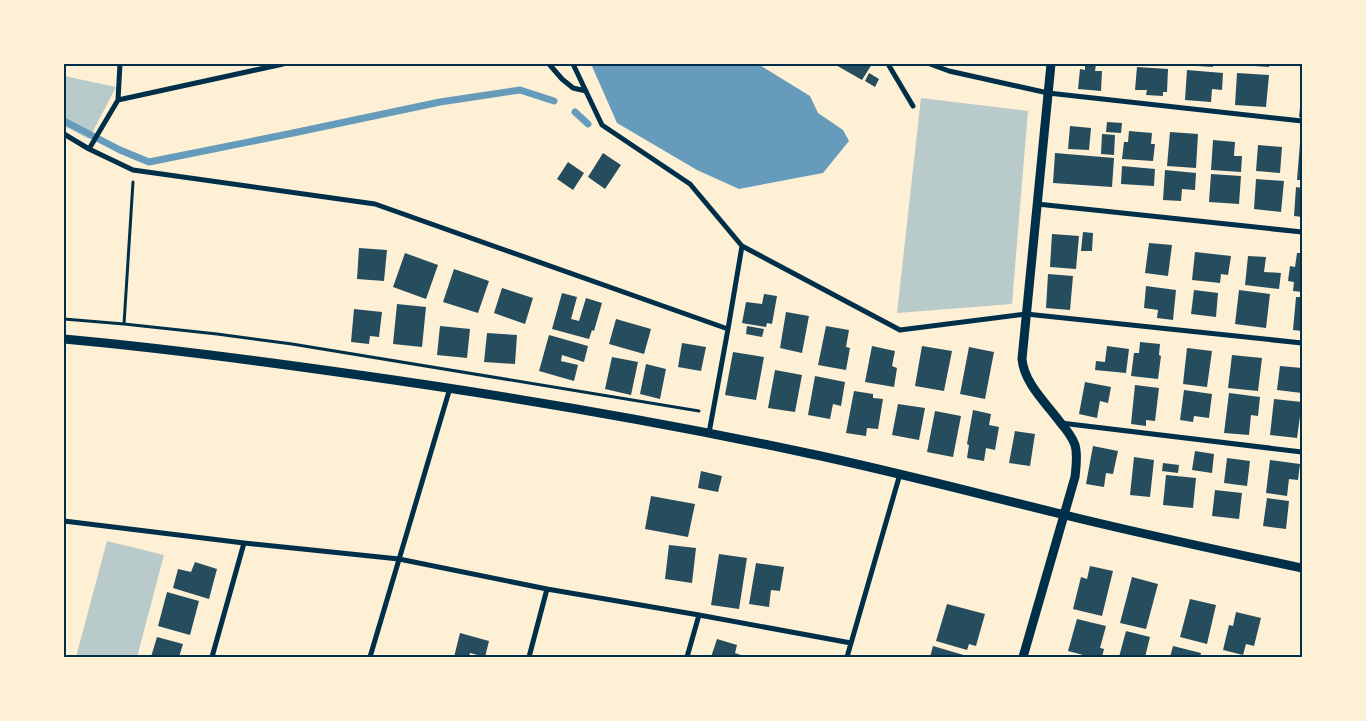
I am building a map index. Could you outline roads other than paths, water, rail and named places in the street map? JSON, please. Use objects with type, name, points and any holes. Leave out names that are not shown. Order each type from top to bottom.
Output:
[{"type":"street","points":[[90,149],[118,100],[120,64]]},
{"type":"street","points":[[118,100],[283,64]]},
{"type":"street","points":[[549,64],[573,88],[586,91]]},
{"type":"street","points":[[573,64],[602,125],[690,184],[742,246],[900,330],[1026,314],[1302,343]]},
{"type":"street","points":[[888,64],[913,106]]},
{"type":"street","points":[[930,64],[949,71],[1048,93],[1302,121]]},
{"type":"street","points":[[1023,657],[1075,477],[1076,461],[1075,446],[1070,434],[1030,383],[1023,368],[1022,349],[1051,64]]},
{"type":"street","points":[[64,134],[134,170],[375,204],[728,329]]},
{"type":"street","points":[[1037,204],[1302,232]]},
{"type":"street","points":[[708,433],[742,246]]},
{"type":"street","points":[[64,339],[273,363],[450,388],[579,409],[803,452],[1184,543],[1302,568]]},
{"type":"street","points":[[370,657],[450,388]]},
{"type":"street","points":[[1061,422],[1302,452]]},
{"type":"street","points":[[847,657],[900,474]]},
{"type":"street","points":[[64,521],[244,543],[399,559],[547,589],[851,643]]},
{"type":"street","points":[[212,657],[244,543]]},
{"type":"street","points":[[529,657],[547,589]]},
{"type":"street","points":[[687,657],[699,615]]},
{"type":"water","points":[[591,64],[758,64],[810,96],[818,113],[843,130],[849,141],[823,173],[739,189],[697,170],[617,123]]},
{"type":"waterway","points":[[64,121],[120,150],[149,162],[440,102],[520,90],[554,101]]},
{"type":"waterway","points":[[575,112],[588,124]]}]
